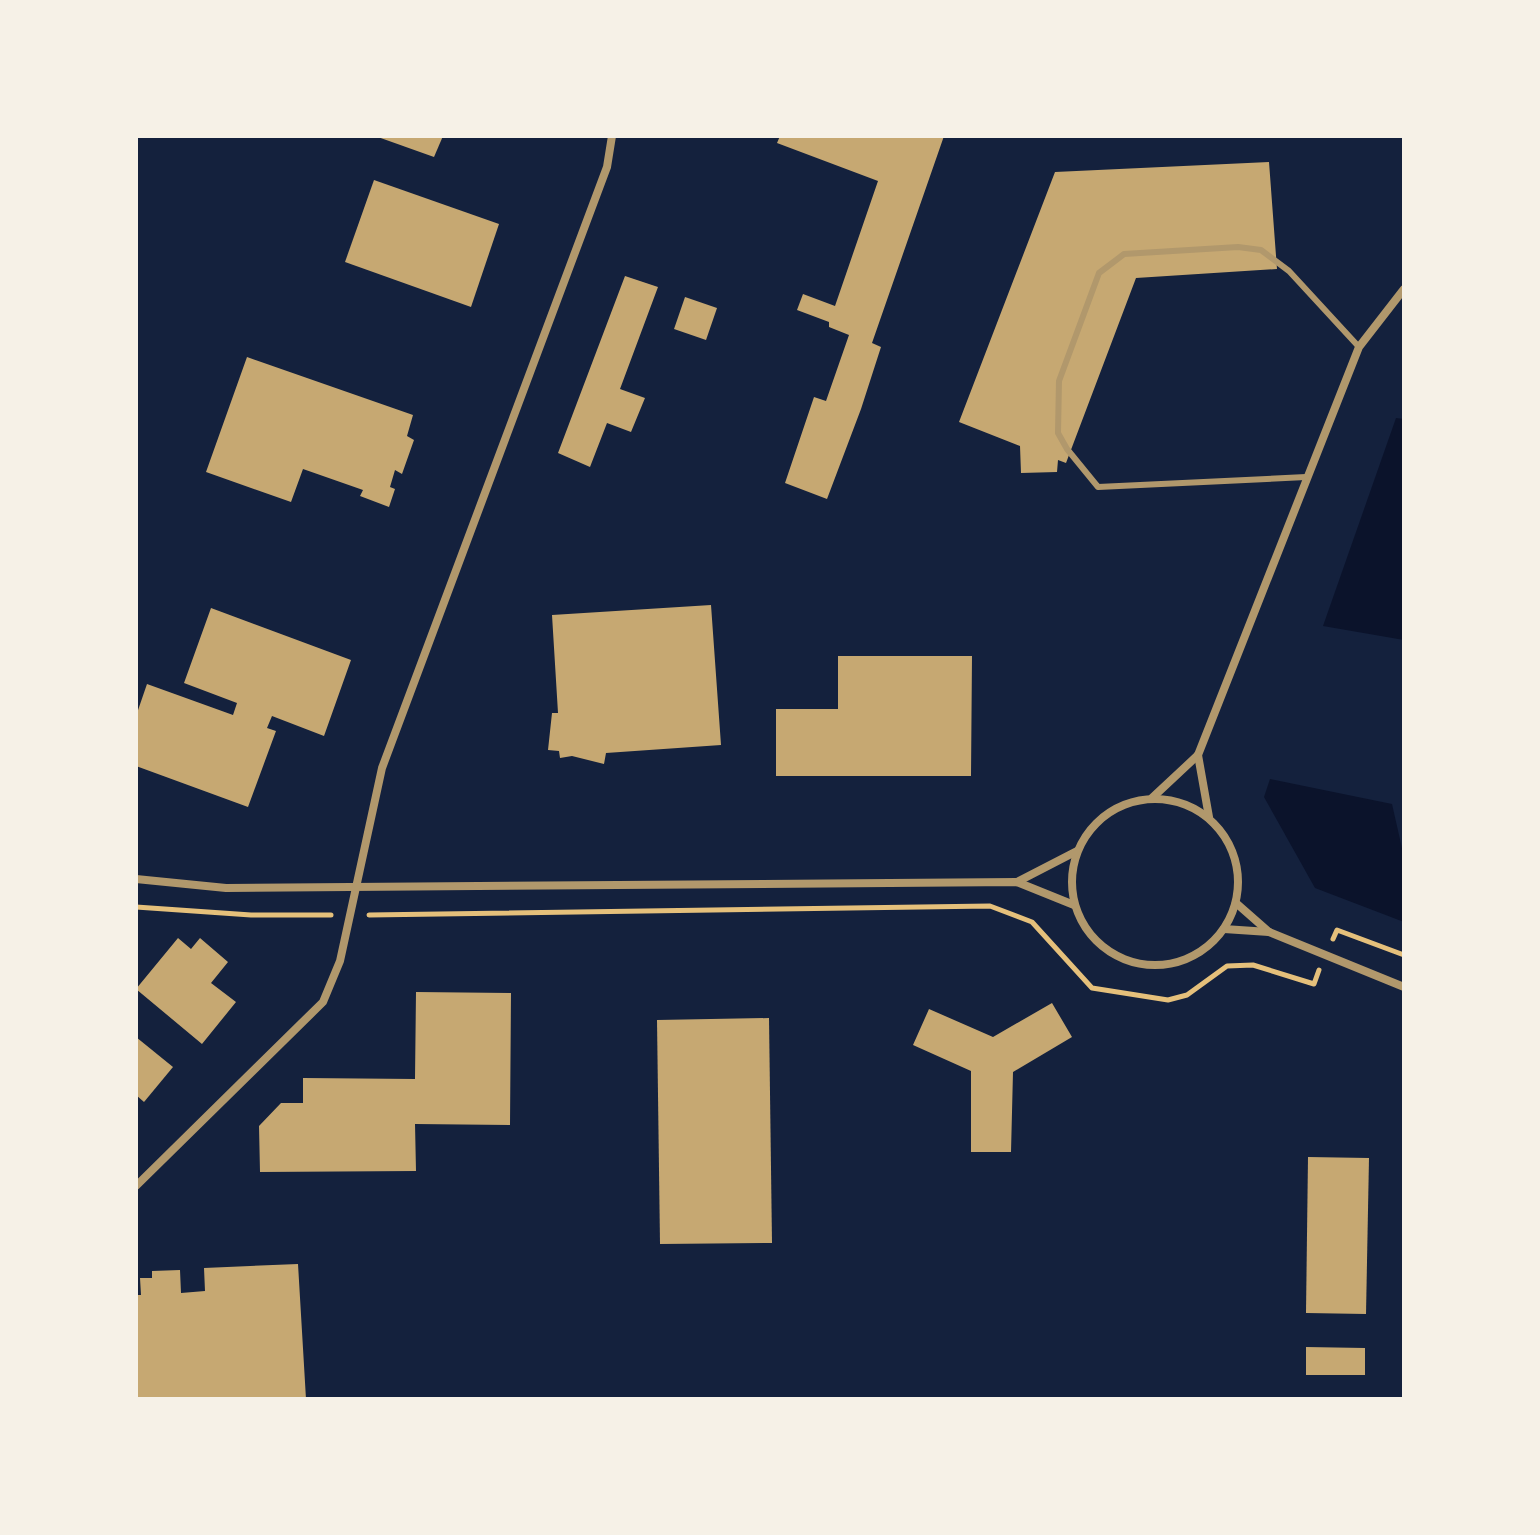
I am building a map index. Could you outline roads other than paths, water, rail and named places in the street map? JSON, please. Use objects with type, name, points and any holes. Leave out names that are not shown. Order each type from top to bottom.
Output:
[{"type":"street","points":[[136,1186],[323,1002],[340,961],[382,768],[607,167],[612,136]]},
{"type":"street","points":[[1152,798],[1198,755],[1359,347],[1404,289]]},
{"type":"street","points":[[1198,755],[1209,817]]},
{"type":"street","points":[[1152,798],[1183,802],[1209,817],[1232,847],[1239,876],[1236,903],[1224,929],[1201,952],[1174,963],[1140,964],[1112,954],[1087,931],[1074,905],[1071,879],[1077,851],[1099,820],[1123,804],[1152,798]]},
{"type":"street","points":[[1017,882],[1077,851]]},
{"type":"street","points":[[136,879],[226,888],[1017,882],[1074,905]]},
{"type":"street","points":[[1236,903],[1269,932]]},
{"type":"street","points":[[1224,929],[1269,932],[1404,987]]},
{"type":"lane","points":[[1306,477],[1098,487],[1058,433],[1059,381],[1099,273],[1124,254],[1238,247],[1261,250],[1289,271],[1359,347]]},
{"type":"water","points":[[1396,418],[1404,419],[1404,640],[1323,626]]},
{"type":"water","points":[[1270,779],[1392,804],[1404,857],[1404,922],[1315,888],[1264,797]]}]
